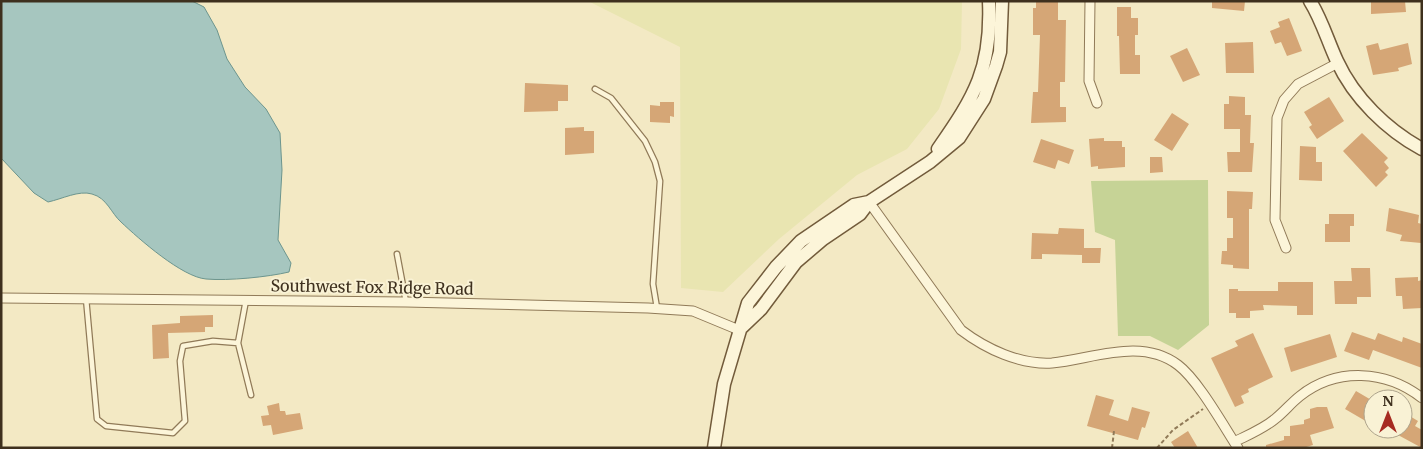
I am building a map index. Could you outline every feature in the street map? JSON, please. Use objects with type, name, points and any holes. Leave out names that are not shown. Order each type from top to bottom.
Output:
[{"type":"main road","points":[[930,162],[965,109],[981,78],[987,52],[989,1]]},
{"type":"main road","points":[[714,448],[719,408],[740,330],[761,309],[796,262],[823,239],[860,214],[869,202],[930,162],[959,138],[984,99],[1000,52],[1002,1]]},
{"type":"main road","points":[[1310,1],[1338,63],[1370,108],[1388,127],[1421,147]]},
{"type":"street","points":[[1090,1],[1089,81],[1097,103]]},
{"type":"street","points":[[1286,248],[1275,220],[1277,118],[1284,100],[1298,84],[1338,63]]},
{"type":"street","points":[[869,202],[961,330],[979,344],[1026,360],[1050,363],[1111,352],[1137,351],[1157,355],[1183,370],[1236,445],[1274,420],[1301,395],[1324,382],[1341,377],[1360,374],[1381,377],[1399,383],[1422,398]]},
{"type":"street","name":"Southwest Fox Ridge Road","points":[[1,298],[406,302],[657,308],[693,311],[740,330]]},
{"type":"lane","points":[[596,89],[610,98],[644,141],[655,162],[660,180],[653,284],[657,308]]},
{"type":"lane","points":[[397,254],[406,302]]},
{"type":"lane","points":[[86,298],[97,419],[106,426],[173,433],[185,421],[180,361],[183,346],[213,341],[238,343]]},
{"type":"lane","points":[[246,300],[238,343],[251,395]]},
{"type":"path","points":[[1157,448],[1173,430],[1209,405]]},
{"type":"path","points":[[1112,448],[1114,431]]},
{"type":"path","points":[[1336,448],[1354,448]]},
{"type":"shaded area","points":[[588,1],[962,1],[961,49],[939,109],[907,149],[857,175],[779,239],[723,292],[681,288],[680,47]]},
{"type":"green space","points":[[1208,180],[1209,325],[1178,350],[1150,336],[1118,336],[1115,240],[1095,232],[1091,181]]},
{"type":"water","points":[[1,1],[192,1],[204,7],[217,30],[227,59],[245,87],[266,109],[280,133],[282,170],[278,240],[291,263],[289,272],[236,279],[196,277],[173,265],[149,247],[121,222],[105,202],[97,196],[82,193],[48,202],[34,193],[1,158]]},
{"type":"building","points":[[1212,1],[1245,1],[1244,11],[1212,8]]},
{"type":"building","points":[[1405,1],[1406,12],[1371,14],[1371,2]]},
{"type":"building","points":[[1036,2],[1058,2],[1058,20],[1066,20],[1065,82],[1060,82],[1060,107],[1066,107],[1066,122],[1031,123],[1033,92],[1038,92],[1040,35],[1033,35],[1033,8],[1036,8]]},
{"type":"building","points":[[1117,7],[1131,7],[1131,18],[1138,18],[1138,35],[1135,35],[1135,55],[1140,55],[1140,74],[1120,74]]},
{"type":"building","points":[[1289,18],[1302,51],[1287,56],[1281,42],[1275,44],[1270,31],[1280,27],[1278,22]]},
{"type":"building","points":[[1253,42],[1254,73],[1226,73],[1225,43]]},
{"type":"building","points":[[1378,43],[1380,50],[1408,43],[1412,64],[1398,68],[1399,71],[1373,75],[1366,46]]},
{"type":"building","points":[[1187,48],[1200,75],[1183,82],[1170,56]]},
{"type":"building","points":[[525,83],[568,85],[568,101],[558,101],[558,111],[524,112]]},
{"type":"building","points":[[1229,96],[1245,97],[1245,115],[1251,115],[1250,143],[1254,143],[1252,172],[1228,172],[1227,152],[1240,152],[1240,129],[1224,129],[1224,104],[1229,104]]},
{"type":"building","points":[[1329,97],[1344,121],[1317,139],[1309,127],[1312,125],[1304,112]]},
{"type":"building","points":[[660,102],[674,102],[674,117],[670,116],[670,123],[650,122],[650,105],[660,106]]},
{"type":"building","points":[[1172,113],[1189,124],[1172,151],[1154,140]]},
{"type":"building","points":[[584,127],[584,131],[594,131],[594,153],[565,155],[565,128]]},
{"type":"building","points":[[1362,133],[1388,158],[1384,162],[1389,168],[1385,172],[1388,175],[1376,187],[1343,151]]},
{"type":"building","points":[[1104,138],[1104,141],[1122,141],[1122,147],[1125,147],[1125,167],[1098,169],[1098,166],[1091,167],[1089,139]]},
{"type":"building","points":[[1041,139],[1074,150],[1069,164],[1058,160],[1055,169],[1033,162]]},
{"type":"building","points":[[1300,146],[1316,147],[1316,162],[1322,162],[1322,181],[1299,180]]},
{"type":"building","points":[[1150,157],[1162,157],[1163,172],[1150,173]]},
{"type":"building","points":[[1227,191],[1253,192],[1252,209],[1249,209],[1249,269],[1233,268],[1233,265],[1221,264],[1222,251],[1227,251],[1227,238],[1233,238],[1233,218],[1227,218]]},
{"type":"building","points":[[1389,208],[1419,215],[1418,223],[1422,224],[1421,243],[1400,241],[1402,235],[1386,231]]},
{"type":"building","points":[[1329,214],[1354,214],[1354,226],[1350,226],[1350,242],[1325,242],[1325,224],[1329,224]]},
{"type":"building","points":[[1059,228],[1084,229],[1084,248],[1101,248],[1100,263],[1082,263],[1082,255],[1042,254],[1042,259],[1031,259],[1032,233],[1058,234]]},
{"type":"building","points":[[1351,268],[1370,268],[1371,297],[1357,297],[1357,304],[1335,304],[1334,281],[1352,281]]},
{"type":"building","points":[[1418,277],[1418,281],[1422,280],[1422,308],[1403,309],[1402,296],[1396,296],[1395,278]]},
{"type":"building","points":[[1278,282],[1313,282],[1313,315],[1297,315],[1297,306],[1263,305],[1264,310],[1250,311],[1250,318],[1236,318],[1236,313],[1229,313],[1229,289],[1238,289],[1238,291],[1278,291]]},
{"type":"building","points":[[213,315],[213,327],[205,327],[205,332],[168,333],[169,358],[153,359],[152,325],[180,323],[180,316]]},
{"type":"building","points":[[1352,332],[1375,340],[1378,333],[1402,342],[1403,337],[1422,344],[1422,368],[1373,350],[1369,360],[1344,351]]},
{"type":"building","points":[[1253,333],[1273,377],[1248,389],[1249,392],[1241,396],[1244,403],[1235,407],[1211,358],[1238,346],[1235,341]]},
{"type":"building","points":[[1330,334],[1337,357],[1291,372],[1284,348]]},
{"type":"building","points":[[1356,391],[1363,395],[1363,420],[1345,409]]},
{"type":"building","points":[[1096,395],[1114,400],[1109,415],[1128,421],[1132,407],[1150,412],[1145,428],[1142,427],[1138,440],[1087,426]]},
{"type":"building","points":[[279,403],[280,411],[285,411],[286,415],[300,413],[303,429],[273,435],[271,425],[263,426],[261,416],[269,415],[267,406]]},
{"type":"building","points":[[1327,407],[1334,428],[1310,435],[1313,445],[1303,448],[1266,448],[1266,445],[1284,440],[1284,436],[1290,436],[1290,426],[1304,424],[1304,420],[1310,418],[1310,409]]},
{"type":"building","points":[[1413,418],[1418,421],[1415,426],[1422,430],[1422,448],[1405,439],[1413,439]]},
{"type":"building","points":[[1188,431],[1198,448],[1175,448],[1171,442]]}]
